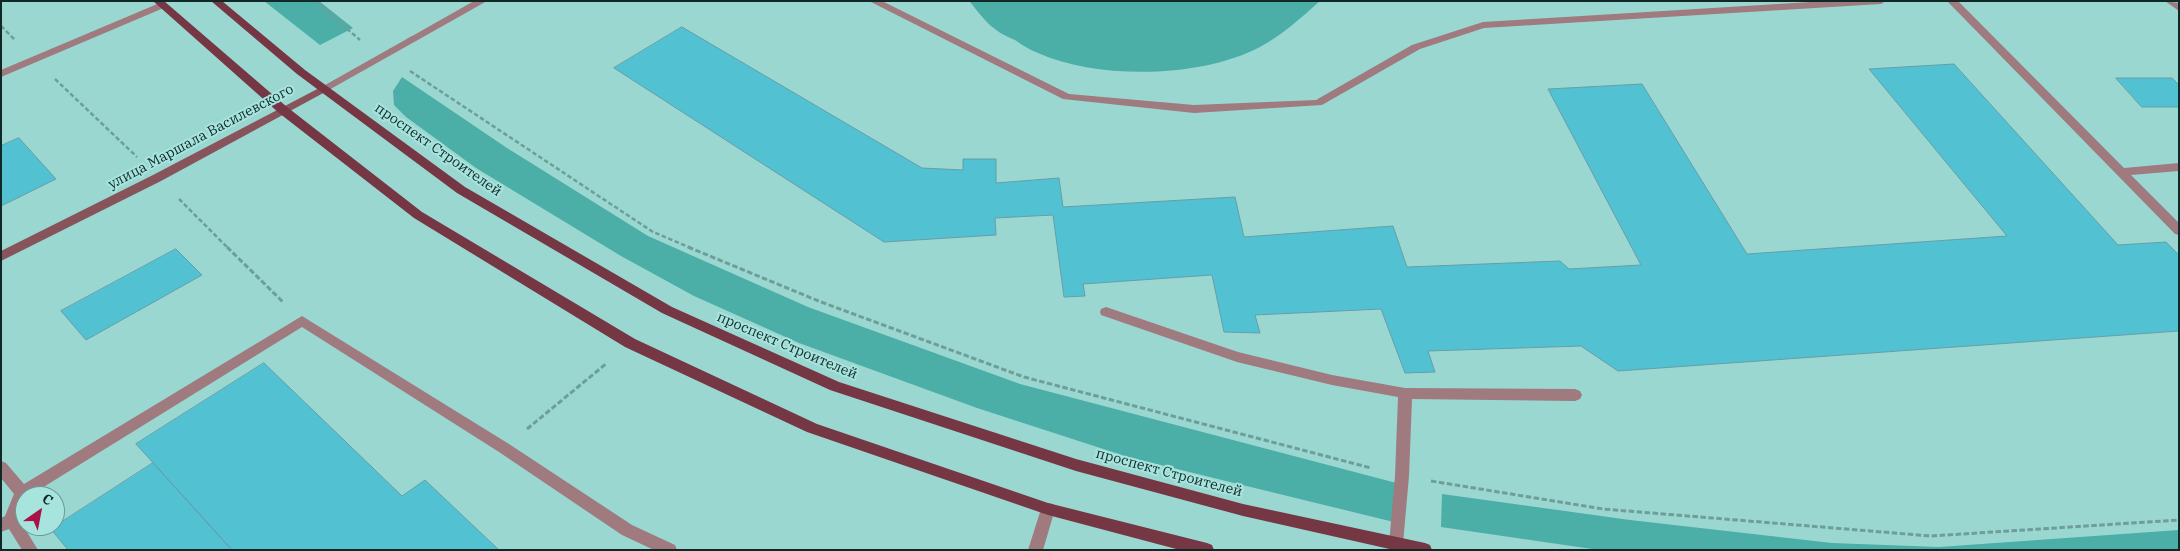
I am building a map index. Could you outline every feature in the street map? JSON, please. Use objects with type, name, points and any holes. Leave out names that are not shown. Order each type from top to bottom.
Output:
[{"type":"main road","name":"проспект Строителей","points":[[216,1],[323,89],[461,190],[666,310],[835,386],[1076,465],[1243,510],[1425,550]]},
{"type":"main road","points":[[160,3],[283,110],[418,215],[630,343],[812,428],[1048,509],[1207,550]]},
{"type":"street","name":"улица Маршала Василевского","points":[[1,257],[157,178],[482,1]]},
{"type":"street","points":[[874,1],[1067,97],[1194,109],[1318,103],[1416,47],[1482,25],[1881,1]]},
{"type":"street","points":[[1952,1],[2179,231]]},
{"type":"street","points":[[2170,1],[2179,8]]},
{"type":"street","points":[[1,74],[160,3]]},
{"type":"street","points":[[2121,172],[2179,167]]},
{"type":"street","points":[[1106,312],[1237,357],[1332,380],[1405,393],[1576,395]]},
{"type":"street","points":[[33,486],[302,321],[504,448],[627,530],[670,550]]},
{"type":"street","points":[[1396,544],[1402,476],[1405,393]]},
{"type":"street","points":[[1,467],[16,486]]},
{"type":"street","points":[[15,506],[6,523],[32,550]]},
{"type":"street","points":[[1035,550],[1048,509]]},
{"type":"path","points":[[504,448],[630,343]]},
{"type":"shaded area","points":[[264,1],[319,1],[353,28],[320,45]]},
{"type":"shaded area","points":[[969,1],[1320,1],[1276,37],[1260,47],[1209,65],[1180,70],[1150,72],[1090,68],[1063,62],[1038,53],[997,31]]},
{"type":"shaded area","points":[[402,77],[507,148],[648,236],[808,307],[1020,384],[1404,485],[1402,524],[1128,457],[977,408],[799,343],[694,296],[621,256],[476,168],[406,117],[394,105],[393,91]]},
{"type":"shaded area","points":[[1442,494],[1630,520],[1832,543],[1939,547],[2179,530],[2179,550],[1599,550],[1441,527]]},
{"type":"building","points":[[682,27],[922,168],[963,170],[963,159],[996,159],[996,183],[1059,178],[1063,207],[1235,197],[1244,237],[1393,226],[1407,267],[1560,261],[1569,269],[1641,265],[1548,89],[1642,84],[1747,254],[2007,236],[1869,69],[1954,64],[2118,245],[2166,242],[2179,255],[2179,331],[1618,371],[1581,346],[1428,351],[1435,372],[1405,373],[1381,309],[1255,315],[1260,333],[1224,332],[1212,275],[1083,284],[1085,296],[1064,297],[1053,215],[995,218],[996,235],[884,242],[614,68]]},
{"type":"building","points":[[2116,78],[2172,78],[2179,85],[2179,107],[2142,107]]},
{"type":"building","points":[[19,138],[56,179],[1,206],[1,146]]},
{"type":"building","points":[[176,249],[202,275],[86,340],[61,311]]},
{"type":"building","points":[[264,363],[402,496],[425,480],[499,550],[232,550],[136,444]]},
{"type":"building","points":[[153,463],[232,550],[68,550],[57,536],[65,536],[65,520]]}]
